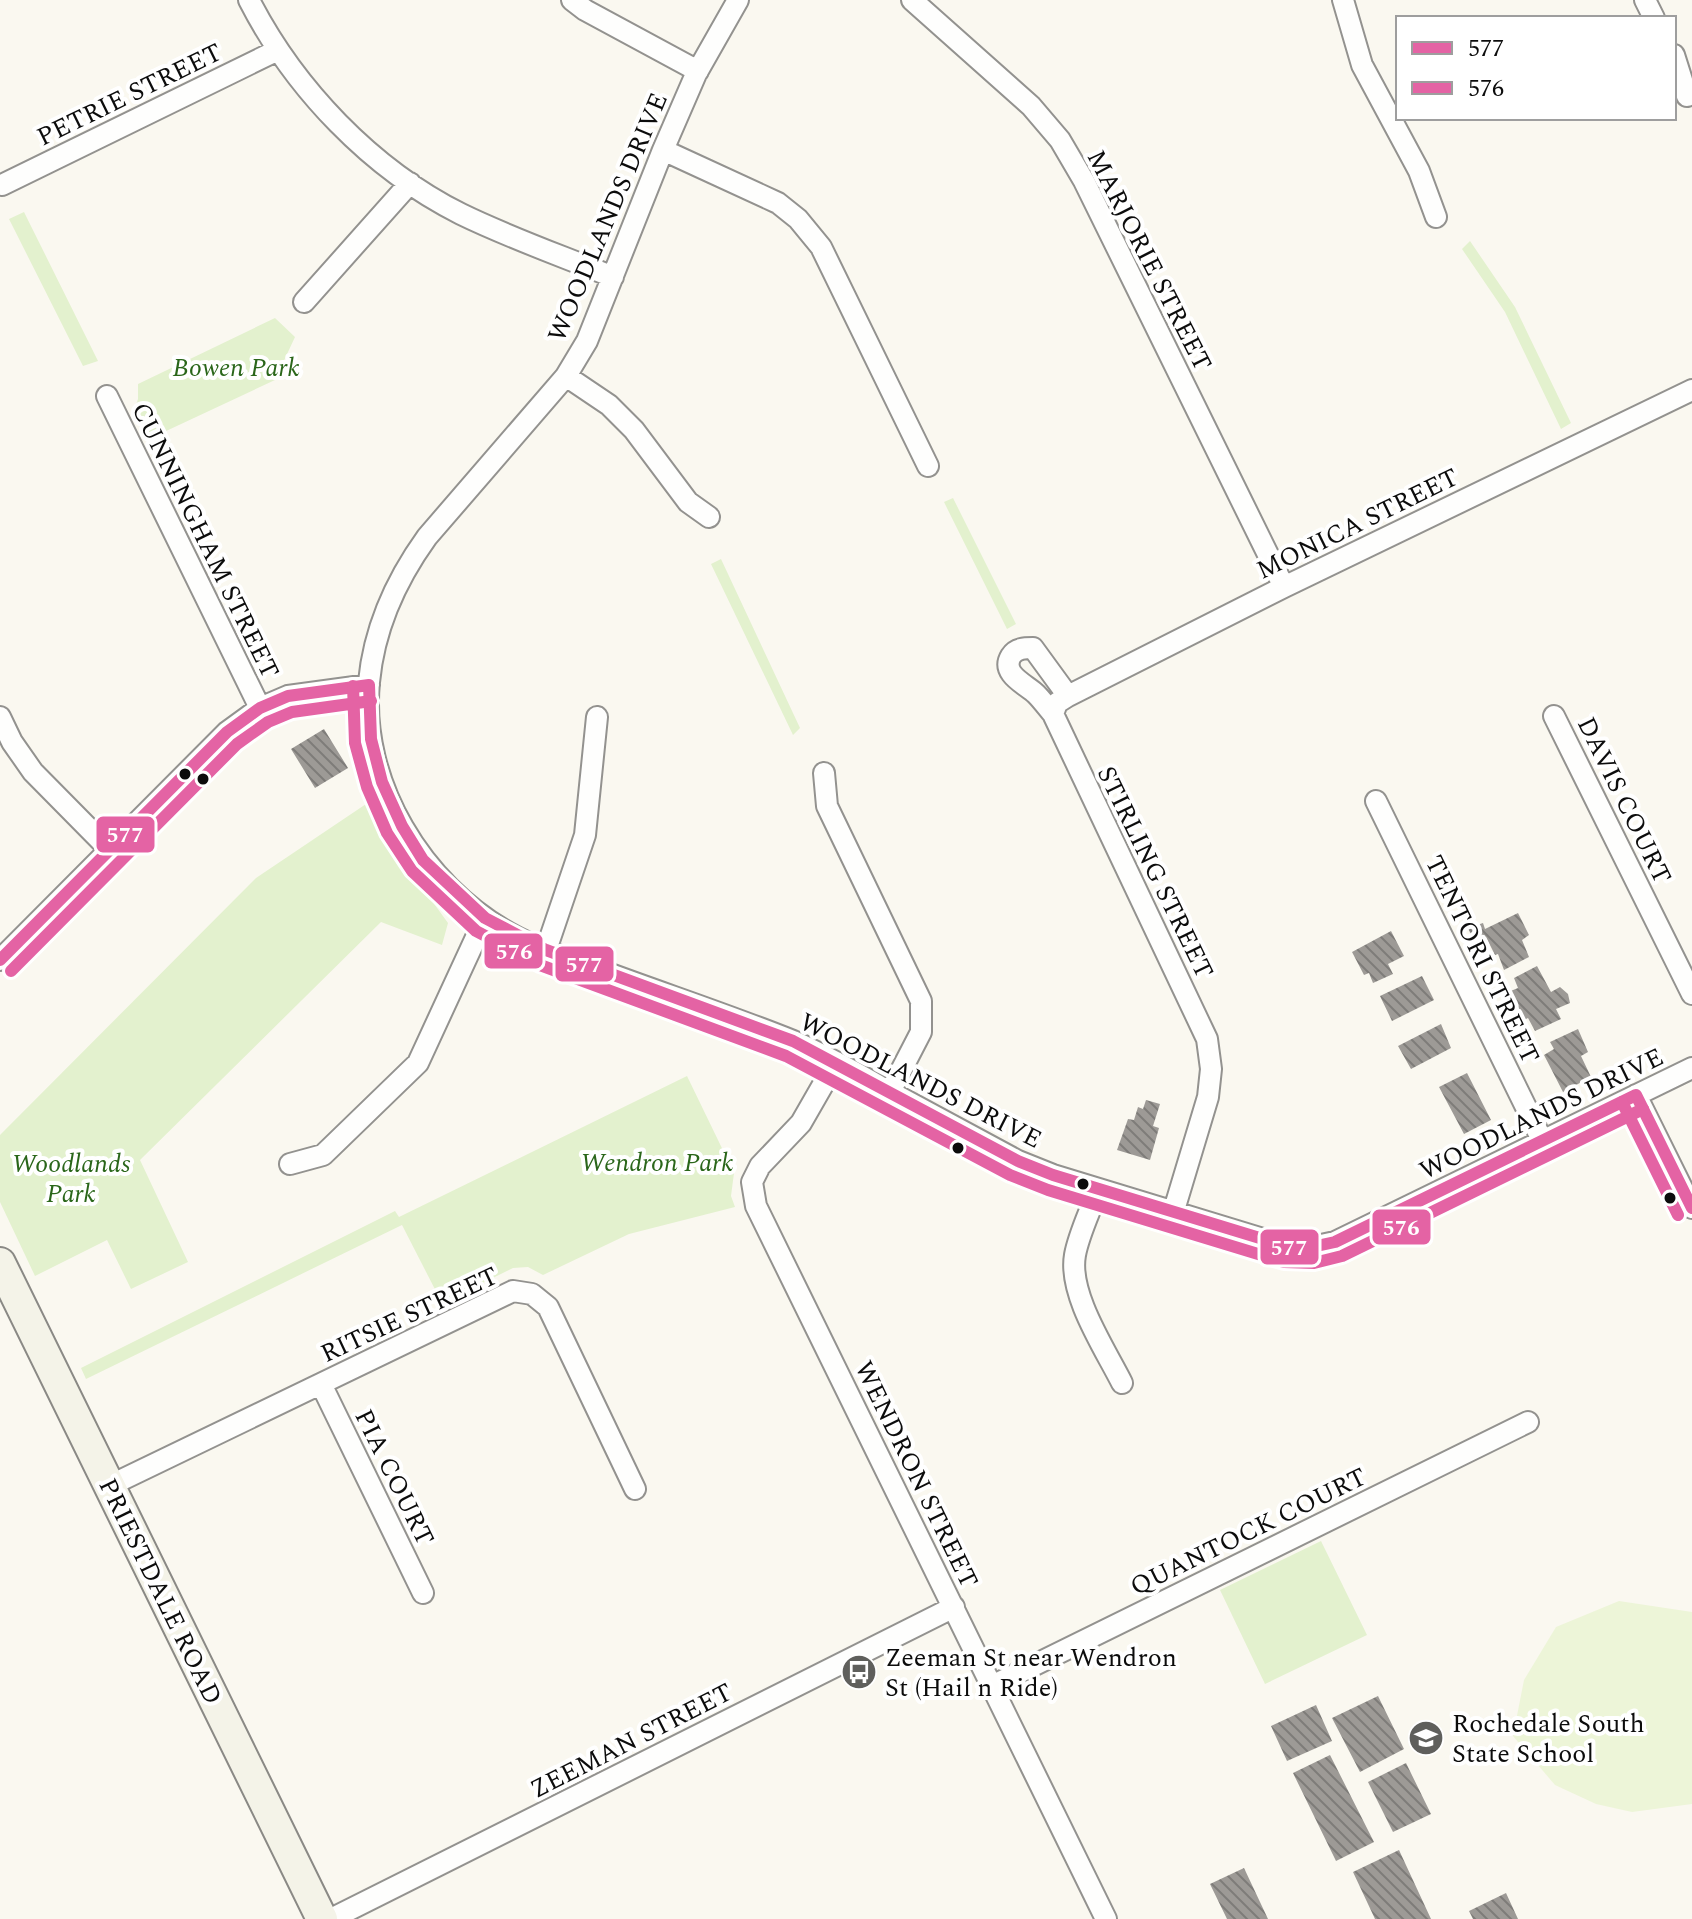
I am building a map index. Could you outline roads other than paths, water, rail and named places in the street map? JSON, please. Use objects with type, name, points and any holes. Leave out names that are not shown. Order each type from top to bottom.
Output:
[{"type":"street","points":[[249,0],[278,50],[317,100],[361,145],[410,183],[460,213],[613,277]]},
{"type":"street","points":[[572,0],[698,71]]},
{"type":"street","name":"WOODLANDS DRIVE","points":[[738,0],[698,71],[663,150],[587,341],[566,376],[427,537],[410,561],[396,587],[377,638],[369,685],[371,739],[382,782],[402,826],[423,860],[485,918],[546,950],[793,1041],[1018,1161],[1098,1189],[1289,1247],[1312,1247],[1335,1242],[1692,1068]]},
{"type":"street","name":"MARJORIE STREET","points":[[912,0],[1031,106],[1060,140],[1084,181],[1284,587]]},
{"type":"street","points":[[1343,0],[1362,65],[1419,171],[1436,217]]},
{"type":"street","name":"PETRIE STREET","points":[[2,185],[278,50]]},
{"type":"street","points":[[1676,61],[1687,96]]},
{"type":"street","points":[[663,150],[778,203],[798,219],[821,247],[928,466]]},
{"type":"street","points":[[304,302],[410,183]]},
{"type":"street","points":[[566,376],[617,413],[634,430],[688,502],[709,517]]},
{"type":"street","name":"MONICA STREET","points":[[1053,714],[1057,703],[1068,696],[1284,587],[1692,390]]},
{"type":"street","name":"CUNNINGHAM STREET","points":[[107,396],[260,708]]},
{"type":"street","name":"STIRLING STREET","points":[[1068,696],[1033,648],[1023,648],[1013,653],[1009,660],[1010,671],[1053,714],[1207,1039],[1211,1069],[1208,1097],[1174,1210]]},
{"type":"street","points":[[0,960],[227,732],[260,708],[288,696],[369,685]]},
{"type":"street","name":"DAVIS COURT","points":[[1554,716],[1692,994]]},
{"type":"street","points":[[0,717],[12,742],[33,772],[109,849]]},
{"type":"street","points":[[546,950],[585,835],[597,717]]},
{"type":"street","points":[[824,773],[827,806],[921,1001],[921,1032],[890,1092]]},
{"type":"street","name":"TENTORI STREET","points":[[1376,801],[1542,1140]]},
{"type":"street","points":[[290,1164],[323,1155],[418,1063],[485,918]]},
{"type":"street","name":"WENDRON STREET","points":[[836,1062],[801,1123],[760,1166],[752,1182],[756,1206],[1106,1919]]},
{"type":"street","points":[[1636,1095],[1692,1208]]},
{"type":"street","points":[[1098,1189],[1075,1256],[1077,1283],[1084,1308],[1122,1383]]},
{"type":"street","name":"PRIESTDALE ROAD","points":[[0,1263],[322,1919]]},
{"type":"street","name":"RITSIE STREET","points":[[109,1486],[513,1291],[532,1294],[548,1307],[635,1489]]},
{"type":"street","name":"PIA COURT","points":[[321,1384],[423,1593]]},
{"type":"street","name":"QUANTOCK COURT","points":[[992,1686],[1528,1422]]},
{"type":"street","name":"ZEEMAN STREET","points":[[331,1919],[954,1607]]},
{"type":"place","name":"Zeeman St near Wendron St (Hail n Ride)","points":[[859,1672]]},
{"type":"place","name":"Rochedale South State School","points":[[1426,1738]]},
{"type":"park label","name":"Bowen Park","points":[[236,367]]},
{"type":"park label","name":"Wendron Park","points":[[657,1162]]},
{"type":"park label","name":"Woodlands Park","points":[[71,1178]]}]
